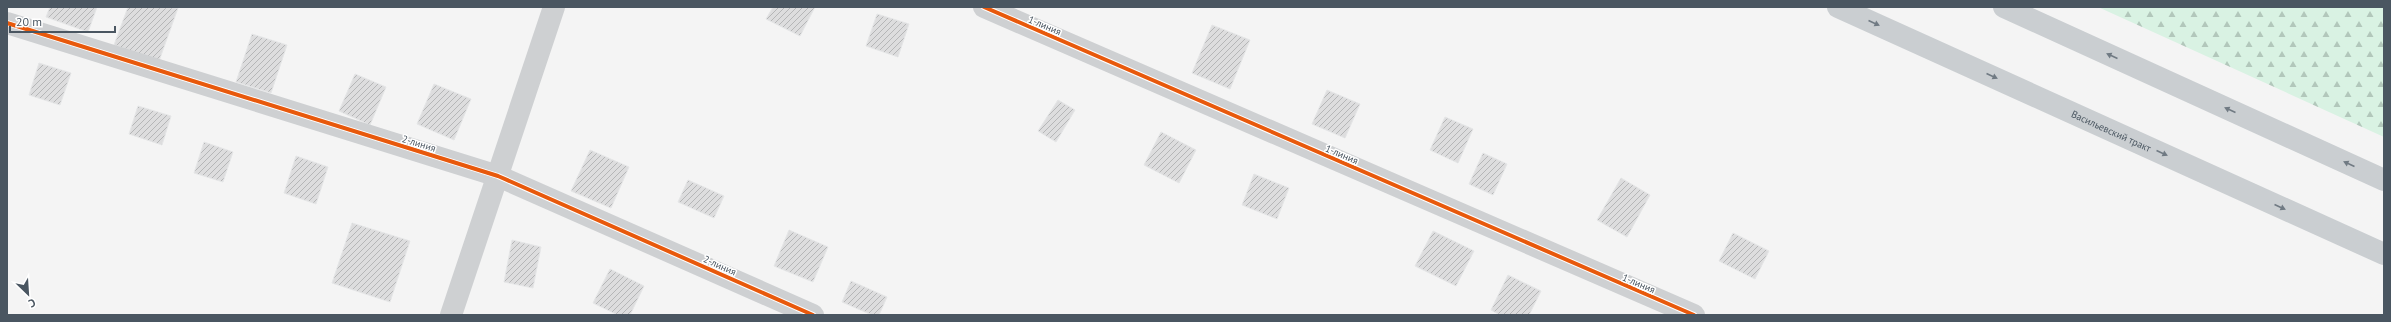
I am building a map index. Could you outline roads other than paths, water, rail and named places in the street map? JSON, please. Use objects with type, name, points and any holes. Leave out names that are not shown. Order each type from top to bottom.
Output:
[{"type":"main road","name":"Васильевский тракт","points":[[1838,7],[2384,254]]},
{"type":"main road","points":[[2004,7],[2384,180]]},
{"type":"street","points":[[451,315],[554,7]]},
{"type":"street","name":"1-линия","points":[[984,7],[1694,315]]},
{"type":"street","name":"2-линия","points":[[7,22],[498,176],[813,315]]}]
